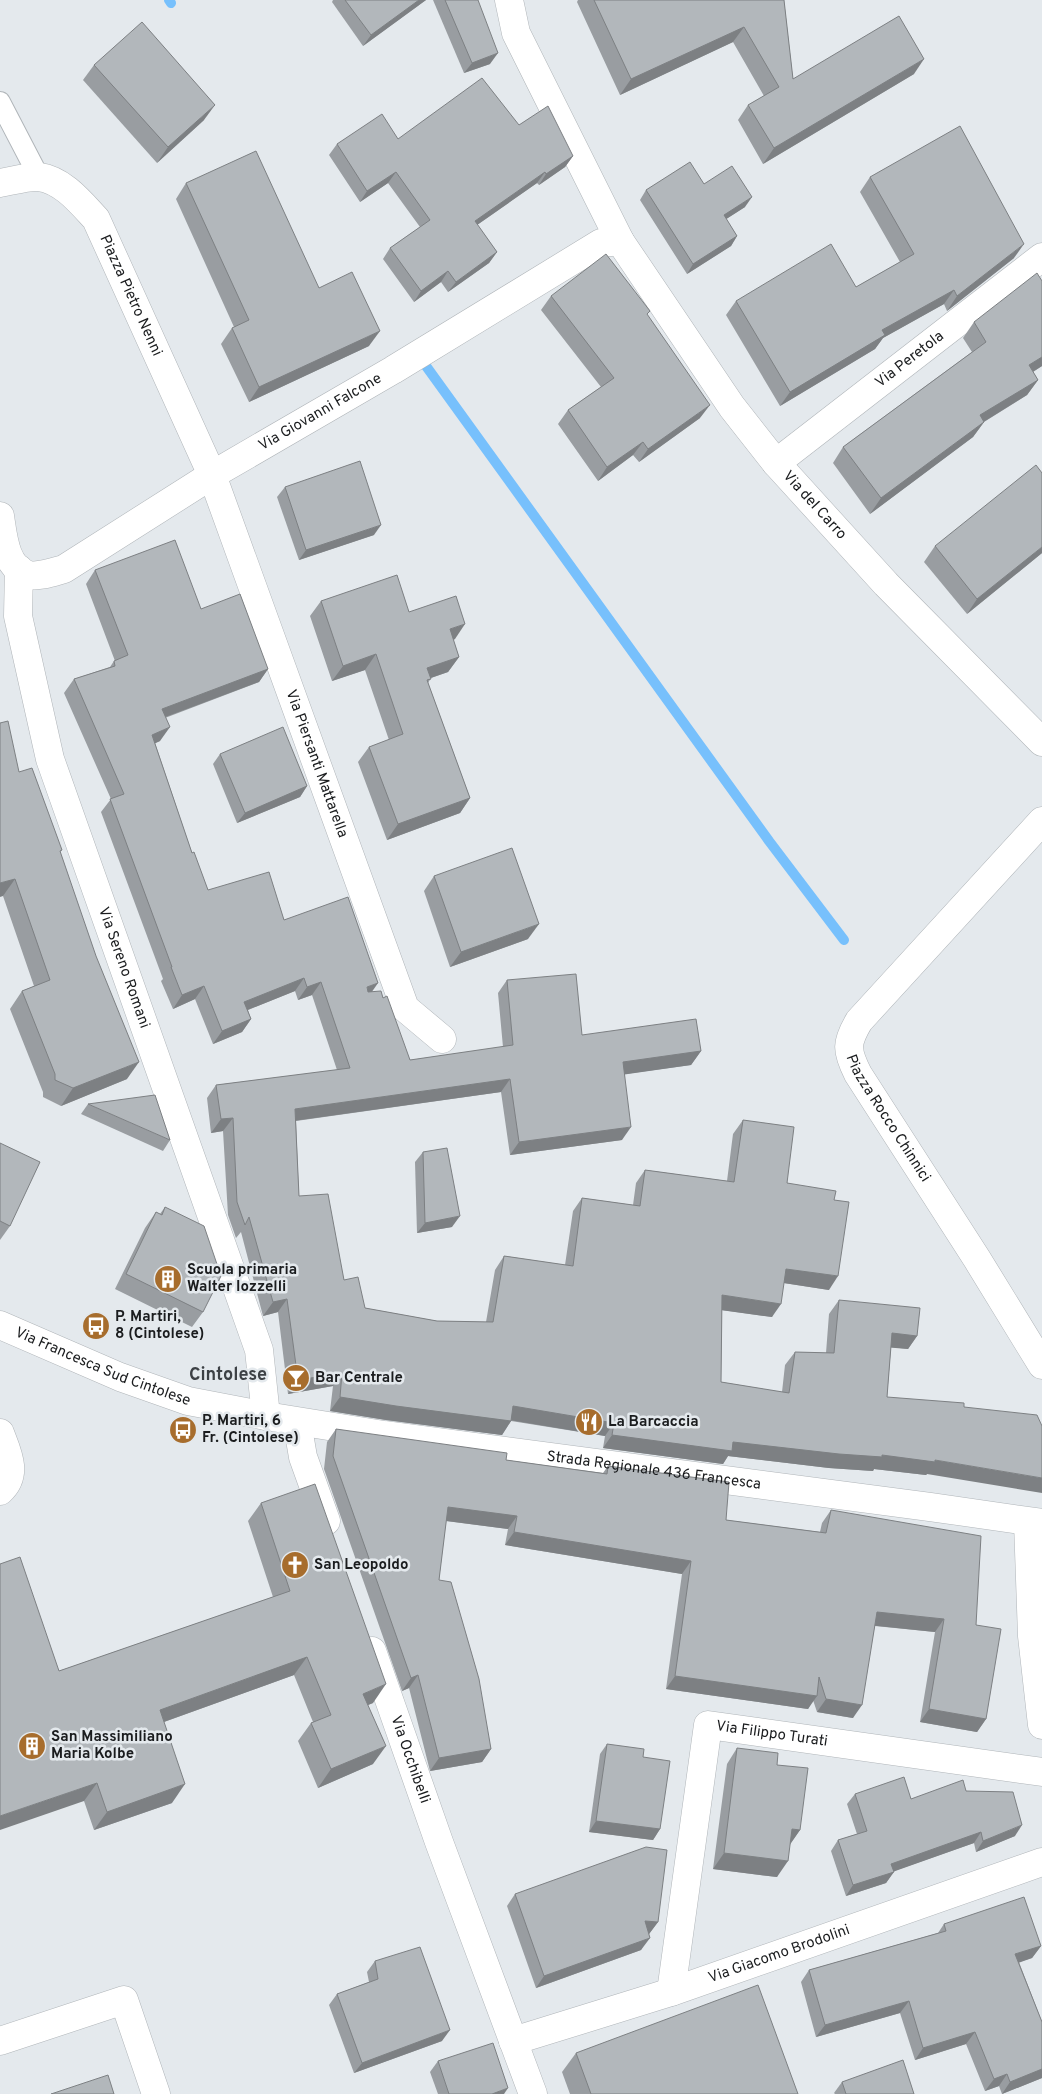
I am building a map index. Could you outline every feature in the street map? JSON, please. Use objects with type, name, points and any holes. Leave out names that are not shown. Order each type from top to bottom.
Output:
[{"type":"street","name":"Via del Carro","points":[[509,0],[516,33],[620,241],[732,407],[776,462],[886,584],[1042,742]]},
{"type":"street","points":[[0,183],[39,177]]},
{"type":"street","name":"Piazza Pietro Nenni","points":[[39,177],[56,183],[72,194],[96,219],[212,475]]},
{"type":"street","name":"Via Giovanni Falcone","points":[[19,570],[29,575],[40,575],[64,569],[212,475],[393,370],[602,243],[620,241]]},
{"type":"street","name":"Via Peretola","points":[[776,462],[1042,257]]},
{"type":"street","name":"Via Piersanti Mattarella","points":[[212,475],[405,1008],[442,1039]]},
{"type":"street","points":[[0,516],[5,545],[12,562],[19,570]]},
{"type":"street","name":"Via Sereno Romani","points":[[19,570],[18,616],[50,759],[259,1350],[266,1416]]},
{"type":"street","name":"Piazza Rocco Chinnici","points":[[1042,821],[859,1020],[851,1035],[848,1046],[850,1059],[858,1074],[977,1259],[1042,1365]]},
{"type":"street","name":"Via Francesca Sud Cintolese","points":[[0,1325],[120,1377],[188,1401],[266,1416]]},
{"type":"street","name":"Strada Regionale 436 Francesca","points":[[266,1416],[297,1422],[1035,1522]]},
{"type":"street","points":[[297,1422],[303,1456],[334,1543]]},
{"type":"street","points":[[0,1433],[11,1465],[10,1477],[0,1491]]},
{"type":"street","points":[[1035,1522],[1032,1636],[1042,1725]]},
{"type":"street","name":"Via Occhibelli","points":[[363,1627],[438,1842],[533,2094]]},
{"type":"street","name":"Via Filippo Turati","points":[[672,1992],[708,1725],[1042,1772]]},
{"type":"street","name":"Via Giacomo Brodolini","points":[[513,2041],[672,1992],[1042,1862]]},
{"type":"street","points":[[0,2041],[124,2000],[156,2094]]},
{"type":"lane","points":[[0,102],[39,177]]},
{"type":"building","points":[[345,0],[419,0],[371,35]]},
{"type":"building","points":[[445,0],[478,0],[498,53],[472,63]]},
{"type":"building","points":[[594,0],[784,0],[793,79],[899,16],[924,59],[774,148],[748,105],[779,87],[744,27],[631,79]]},
{"type":"building","points":[[142,22],[215,105],[168,147],[94,65]]},
{"type":"building","points":[[482,78],[519,125],[548,106],[573,156],[546,174],[545,172],[475,221],[497,252],[456,282],[448,271],[421,291],[390,248],[430,220],[396,172],[367,191],[337,144],[382,114],[398,139]]},
{"type":"building","points":[[960,126],[1024,244],[957,296],[954,290],[882,330],[885,335],[790,392],[736,301],[831,244],[856,287],[914,254],[870,177]]},
{"type":"building","points":[[256,151],[319,288],[352,272],[380,331],[259,387],[232,328],[249,320],[186,183]]},
{"type":"building","points":[[690,162],[704,184],[732,166],[752,197],[724,215],[737,236],[693,264],[646,190]]},
{"type":"building","points":[[606,254],[650,311],[647,314],[710,405],[648,449],[643,442],[607,467],[568,410],[614,378],[551,296]]},
{"type":"building","points":[[1037,273],[1042,281],[1042,357],[1029,365],[1038,380],[980,415],[984,422],[881,498],[843,447],[986,342],[974,322]]},
{"type":"building","points":[[360,461],[381,525],[306,550],[285,487]]},
{"type":"building","points":[[1036,465],[1042,473],[1042,547],[977,599],[935,546]]},
{"type":"building","points":[[175,540],[201,609],[240,594],[268,669],[162,709],[170,727],[152,735],[192,853],[194,852],[208,890],[269,872],[284,920],[348,897],[378,983],[367,987],[368,992],[381,991],[383,998],[387,996],[410,1060],[513,1045],[507,980],[576,974],[582,1035],[696,1019],[701,1051],[623,1062],[631,1127],[519,1142],[510,1079],[295,1109],[299,1196],[328,1194],[344,1280],[358,1277],[365,1308],[437,1321],[493,1322],[504,1256],[573,1266],[582,1198],[640,1206],[645,1170],[734,1182],[743,1120],[794,1127],[787,1183],[836,1191],[834,1200],[849,1202],[838,1276],[786,1269],[781,1304],[722,1295],[721,1382],[789,1393],[795,1352],[834,1353],[839,1300],[920,1308],[917,1336],[892,1333],[887,1397],[964,1403],[964,1407],[1037,1415],[1042,1426],[1042,1478],[935,1460],[935,1462],[882,1455],[882,1457],[839,1454],[733,1442],[732,1451],[612,1435],[614,1423],[513,1406],[511,1421],[340,1397],[342,1373],[298,1380],[287,1299],[273,1302],[249,1217],[245,1225],[237,1202],[233,1118],[221,1119],[216,1085],[350,1068],[321,982],[307,987],[304,978],[244,1002],[251,1019],[222,1031],[204,986],[182,995],[110,799],[124,794],[74,679],[115,666],[114,661],[128,655],[95,570]]},
{"type":"building","points":[[397,575],[409,612],[456,596],[465,624],[450,629],[459,657],[427,668],[431,679],[427,680],[470,798],[398,824],[369,747],[403,734],[376,654],[343,666],[321,601]]},
{"type":"building","points":[[8,721],[19,772],[32,768],[62,850],[60,851],[96,956],[139,1062],[73,1088],[55,1080],[55,1074],[22,991],[50,980],[15,879],[0,883],[0,723]]},
{"type":"building","points":[[283,727],[307,786],[245,813],[220,754]]},
{"type":"building","points":[[512,848],[539,924],[461,952],[434,876]]},
{"type":"building","points":[[155,1095],[170,1140],[88,1104]]},
{"type":"building","points":[[0,1143],[40,1162],[10,1226],[0,1221]]},
{"type":"building","points":[[447,1148],[460,1216],[425,1223],[423,1152]]},
{"type":"building","name":"Scuola primaria Walter Iozzelli","points":[[165,1207],[204,1226],[221,1276],[203,1312],[126,1274],[156,1212],[162,1215]]},
{"type":"building","points":[[336,1429],[507,1453],[506,1460],[607,1474],[608,1466],[729,1482],[726,1520],[826,1533],[831,1510],[981,1536],[976,1625],[1001,1629],[986,1719],[929,1709],[944,1619],[877,1612],[862,1705],[826,1699],[819,1677],[817,1696],[675,1676],[691,1561],[514,1532],[517,1516],[448,1507],[439,1580],[451,1582],[479,1679],[491,1749],[439,1758],[418,1675],[411,1678],[333,1456]]},
{"type":"building","points":[[315,1484],[386,1684],[363,1694],[386,1746],[331,1769],[311,1723],[331,1715],[307,1657],[160,1710],[185,1784],[107,1812],[97,1783],[0,1816],[0,1564],[20,1557],[59,1671],[290,1591],[261,1503]]},
{"type":"building","points":[[607,1744],[644,1749],[643,1757],[670,1761],[660,1829],[596,1821]]},
{"type":"building","points":[[737,1748],[778,1753],[777,1765],[808,1768],[800,1830],[792,1829],[788,1861],[724,1853]]},
{"type":"building","points":[[904,1777],[911,1799],[963,1780],[966,1791],[1013,1792],[1022,1825],[983,1841],[981,1832],[891,1864],[894,1872],[853,1885],[838,1840],[867,1831],[855,1794]]},
{"type":"building","points":[[646,1847],[667,1850],[658,1922],[645,1921],[650,1938],[544,1976],[515,1894]]},
{"type":"building","points":[[1024,1897],[1041,1946],[1015,1954],[1042,2022],[1042,2069],[1010,2082],[1007,2074],[994,2079],[975,2032],[923,2048],[909,2001],[825,2025],[809,1970],[946,1931],[944,1924]]},
{"type":"building","points":[[420,1947],[450,2030],[362,2063],[337,1994],[378,1979],[375,1961]]},
{"type":"building","points":[[758,1985],[798,2094],[591,2094],[576,2053]]},
{"type":"building","points":[[493,2043],[508,2088],[492,2094],[449,2094],[438,2061]]},
{"type":"building","points":[[903,2060],[914,2094],[846,2094],[842,2082]]},
{"type":"building","points":[[108,2075],[114,2094],[51,2094]]},
{"type":"waterway","points":[[426,366],[769,841],[844,940]]},
{"type":"place","name":"Scuola primaria Walter Iozzelli","points":[[168,1279]]},
{"type":"place","name":"P. Martiri, 8 (Cintolese)","points":[[96,1326]]},
{"type":"place","name":"Bar Centrale","points":[[296,1378]]},
{"type":"place","name":"La Barcaccia","points":[[589,1422]]},
{"type":"place","name":"P. Martiri, 6 Fr. (Cintolese)","points":[[183,1430]]},
{"type":"place","name":"San Leopoldo","points":[[295,1565]]},
{"type":"place","name":"San Massimiliano Maria Kolbe","points":[[32,1746]]},
{"type":"district","name":"Cintolese","points":[[228,1375]]}]
